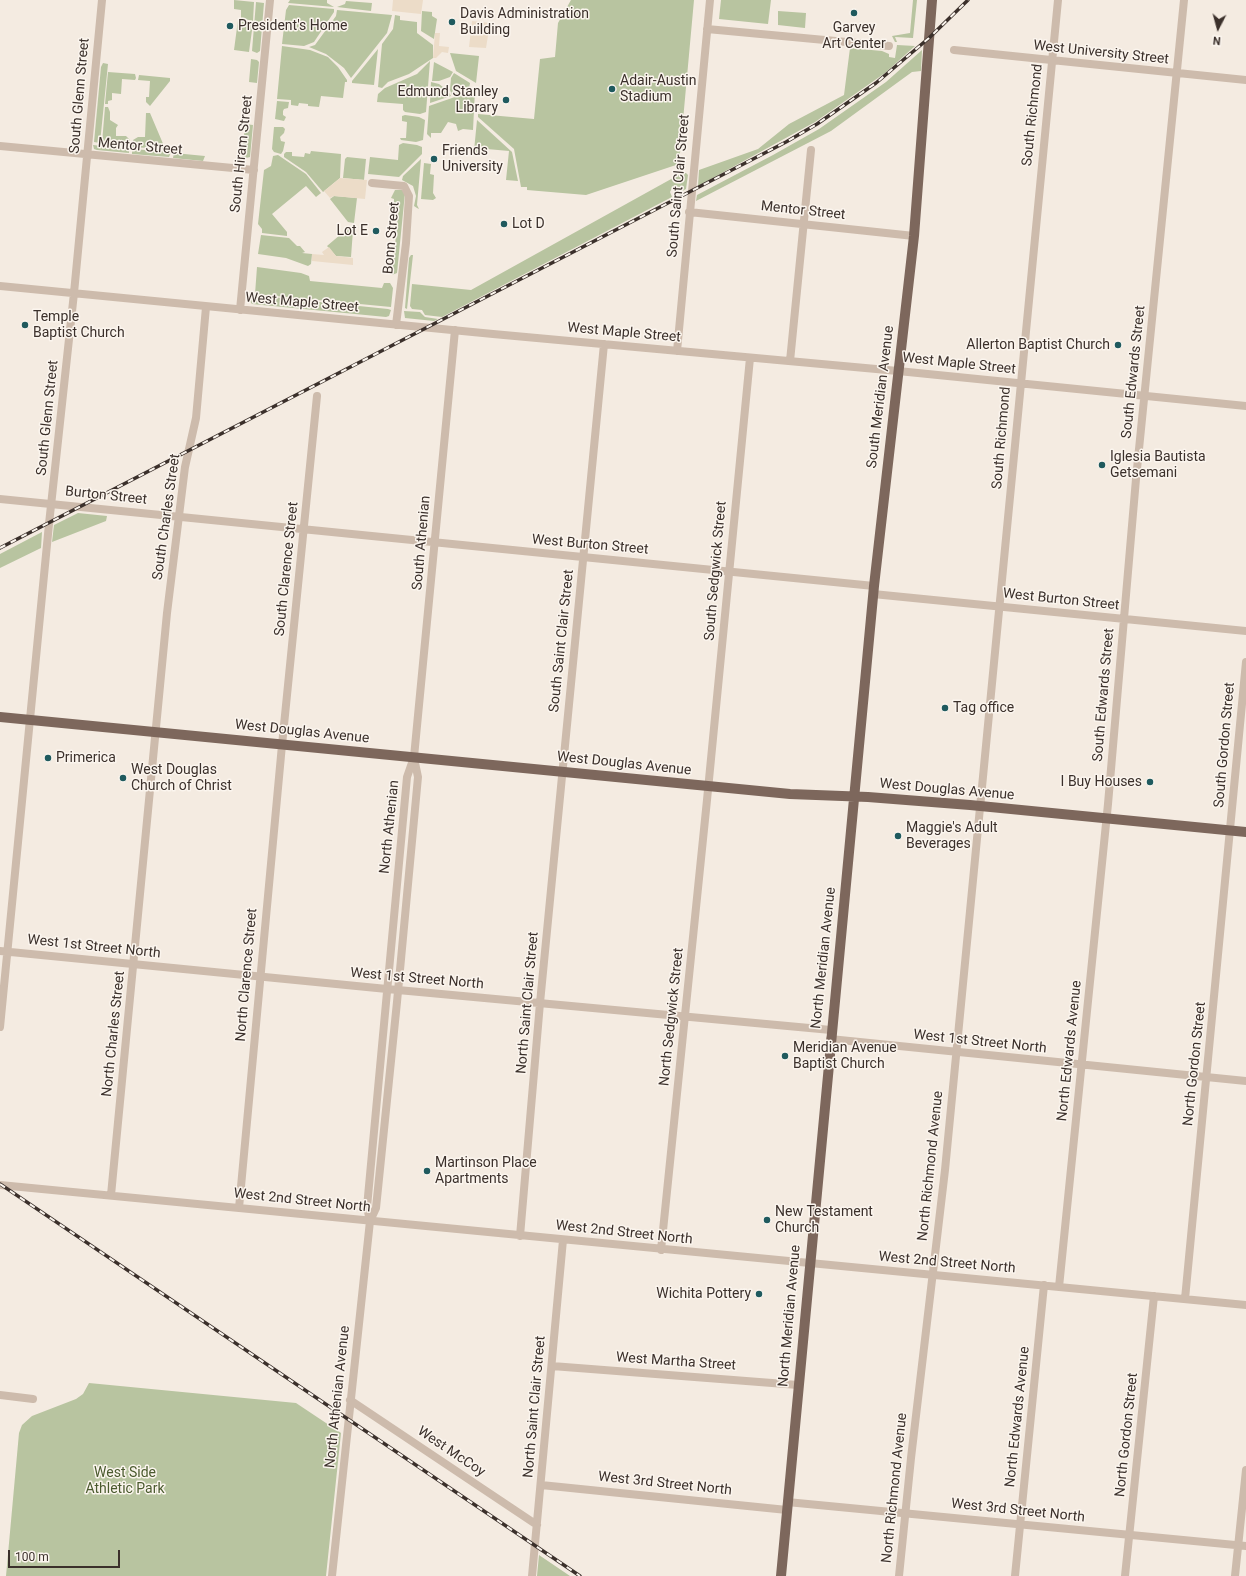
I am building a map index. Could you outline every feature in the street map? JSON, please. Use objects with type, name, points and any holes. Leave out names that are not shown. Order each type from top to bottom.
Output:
[{"type":"main road","name":"South Meridian Avenue","points":[[854,797],[873,590],[914,236],[932,0]]},
{"type":"main road","name":"West Douglas Avenue","points":[[0,717],[790,794],[981,806],[1246,832]]},
{"type":"main road","name":"North Meridian Avenue","points":[[781,1576],[798,1385],[805,1328],[830,1035],[854,797]]},
{"type":"street","name":"South Glenn Street","points":[[0,1026],[3,951],[30,720],[49,524],[74,294],[102,0]]},
{"type":"street","name":"South Hiram Street","points":[[240,310],[270,0]]},
{"type":"street","name":"South Saint Clair Street","points":[[677,351],[710,0]]},
{"type":"street","name":"South Richmond","points":[[981,806],[1020,383],[1058,0]]},
{"type":"street","name":"South Edwards Street","points":[[1106,818],[1144,396],[1184,0]]},
{"type":"street","points":[[707,29],[888,46]]},
{"type":"street","name":"West University Street","points":[[954,50],[1246,80]]},
{"type":"street","name":"Mentor Street","points":[[0,146],[254,170]]},
{"type":"street","points":[[790,361],[811,150]]},
{"type":"street","name":"Bonn Street","points":[[372,182],[404,186],[409,196],[406,243],[396,325]]},
{"type":"street","name":"Mentor Street","points":[[689,212],[914,236]]},
{"type":"street","name":"West Maple Street","points":[[0,286],[396,325],[898,371],[1246,406]]},
{"type":"street","name":"South Charles Street","points":[[156,732],[178,517],[185,467],[196,418],[206,307]]},
{"type":"street","name":"South Athenian","points":[[414,758],[455,330]]},
{"type":"street","name":"South Saint Clair Street","points":[[563,772],[604,344]]},
{"type":"street","name":"South Sedgwick Street","points":[[709,786],[750,358]]},
{"type":"street","name":"South Clarence Street","points":[[282,745],[317,396]]},
{"type":"street","name":"Burton Street","points":[[0,499],[304,530]]},
{"type":"street","name":"West Burton Street","points":[[304,530],[729,570],[1000,607],[1246,631]]},
{"type":"street","name":"South Gordon Street","points":[[1231,830],[1246,662]]},
{"type":"street","name":"North Charles Street","points":[[111,1195],[156,732]]},
{"type":"street","name":"North Clarence Street","points":[[239,1208],[282,745]]},
{"type":"street","name":"North Athenian","points":[[370,1221],[367,1207],[407,777],[414,758]]},
{"type":"street","name":"North Athenian","points":[[370,1221],[376,1208],[398,990],[418,777],[414,758]]},
{"type":"street","name":"North Saint Clair Street","points":[[520,1236],[540,1003],[563,772]]},
{"type":"street","name":"North Sedgwick Street","points":[[661,1250],[709,786]]},
{"type":"street","name":"North Richmond Avenue","points":[[899,1576],[945,1170],[981,806]]},
{"type":"street","name":"North Edwards Avenue","points":[[1058,1287],[1082,1065],[1106,818]]},
{"type":"street","name":"North Gordon Street","points":[[1185,1299],[1231,830]]},
{"type":"street","name":"West 1st Street North","points":[[3,951],[686,1017],[956,1053],[1246,1081]]},
{"type":"street","name":"West 2nd Street North","points":[[0,1185],[661,1250],[1044,1285],[1246,1306]]},
{"type":"street","name":"North Athenian Avenue","points":[[332,1576],[370,1221]]},
{"type":"street","name":"North Saint Clair Street","points":[[532,1576],[563,1240]]},
{"type":"street","name":"North Edwards Avenue","points":[[1015,1576],[1044,1285]]},
{"type":"street","name":"North Gordon Street","points":[[1125,1576],[1154,1296]]},
{"type":"street","name":"West Martha Street","points":[[552,1366],[798,1385]]},
{"type":"street","points":[[0,1395],[33,1399]]},
{"type":"street","name":"West McCoy","points":[[350,1400],[537,1526]]},
{"type":"street","points":[[1235,1576],[1242,1546],[1246,1470]]},
{"type":"street","name":"West 3rd Street North","points":[[541,1485],[787,1506],[905,1513],[1242,1546]]},
{"type":"green space","points":[[234,0],[254,2],[253,21],[241,18],[241,10],[234,9]]},
{"type":"green space","points":[[290,0],[327,0],[327,3],[334,7],[288,3]]},
{"type":"green space","name":"Adair-Austin Stadium","points":[[571,0],[694,0],[679,164],[586,195],[527,190],[527,187],[521,187],[514,149],[478,117],[478,114],[534,119],[540,59],[555,57],[558,23]]},
{"type":"green space","points":[[721,0],[771,0],[768,24],[719,19]]},
{"type":"green space","points":[[913,0],[917,0],[913,38],[895,37],[897,42],[895,42],[892,36],[910,33]]},
{"type":"green space","points":[[346,1],[372,3],[371,11],[337,7],[345,4]]},
{"type":"green space","points":[[256,2],[264,3],[260,51],[257,53],[252,51]]},
{"type":"green space","points":[[289,5],[334,9],[334,12],[314,42],[304,46],[282,44],[286,10]]},
{"type":"green space","points":[[337,10],[392,15],[387,33],[351,78],[344,68],[326,54],[309,47],[315,45],[336,16]]},
{"type":"green space","points":[[422,11],[432,12],[432,16],[437,19],[434,39],[421,31]]},
{"type":"green space","points":[[778,11],[806,13],[805,28],[778,25]]},
{"type":"green space","points":[[395,15],[400,16],[400,20],[417,22],[417,33],[433,45],[433,58],[409,74],[388,82],[382,88],[378,87],[382,44],[393,29]]},
{"type":"green space","points":[[238,20],[253,23],[249,52],[234,50]]},
{"type":"green space","points":[[897,45],[915,46],[885,73],[815,122],[698,186],[699,170],[758,149],[789,124],[844,95],[850,48],[882,51],[889,54],[889,57],[895,58]]},
{"type":"green space","points":[[282,46],[310,50],[328,57],[338,67],[347,80],[347,82],[345,82],[343,98],[321,96],[319,107],[299,103],[298,106],[291,105],[291,100],[277,99]]},
{"type":"green space","points":[[378,49],[374,85],[352,83],[352,81]]},
{"type":"green space","points":[[922,50],[921,71],[912,72],[831,131],[696,201],[697,195],[819,129],[886,82]]},
{"type":"green space","points":[[450,53],[479,56],[476,83],[456,71]]},
{"type":"green space","points":[[251,59],[259,62],[257,83],[249,82]]},
{"type":"green space","points":[[430,61],[426,112],[420,114],[405,112],[403,110],[403,104],[377,102],[378,94],[385,88],[417,74]]},
{"type":"green space","points":[[434,62],[453,72],[450,77],[439,81],[432,81]]},
{"type":"green space","points":[[103,63],[108,64],[100,143],[94,142],[101,67]]},
{"type":"green space","points":[[108,72],[135,74],[136,78],[135,80],[122,79],[121,94],[112,93],[112,100],[108,101],[108,104],[105,104]]},
{"type":"green space","points":[[454,73],[470,83],[469,89],[452,95],[450,90],[451,78]]},
{"type":"green space","points":[[139,75],[170,78],[170,81],[150,106],[146,102],[146,97],[149,97],[150,81],[138,80]]},
{"type":"green space","points":[[431,82],[439,84],[448,91],[451,96],[430,103]]},
{"type":"green space","points":[[475,90],[473,130],[463,129],[458,131],[456,124],[448,122],[441,133],[431,133],[431,138],[427,134],[429,106]]},
{"type":"green space","points":[[277,101],[289,102],[288,108],[284,109],[283,111],[283,115],[286,117],[284,121],[275,119]]},
{"type":"green space","points":[[105,107],[108,107],[110,112],[110,120],[118,125],[116,128],[116,136],[126,136],[130,140],[129,146],[102,143]]},
{"type":"green space","points":[[146,113],[150,113],[164,149],[132,147],[133,140],[138,137],[145,137]]},
{"type":"green space","points":[[402,116],[419,117],[425,120],[423,140],[416,142],[401,140],[400,138],[406,138],[407,122],[402,121]]},
{"type":"green space","points":[[477,120],[512,152],[518,181],[506,180],[509,151],[487,149],[486,155],[476,153],[474,151]]},
{"type":"green space","points":[[245,124],[253,125],[250,157],[246,158],[242,157]]},
{"type":"green space","points":[[274,127],[283,127],[285,129],[284,133],[280,137],[281,141],[285,142],[281,154],[274,152],[272,149]]},
{"type":"green space","points":[[403,143],[422,147],[422,154],[399,177],[368,174],[370,157],[398,160],[399,145]]},
{"type":"green space","points":[[93,145],[129,149],[129,153],[97,150],[94,149]]},
{"type":"green space","points":[[132,149],[171,152],[169,157],[132,154]]},
{"type":"green space","points":[[311,151],[341,154],[340,178],[323,192],[306,172],[284,157],[286,152],[292,152],[292,156],[304,157],[305,153],[310,154]]},
{"type":"green space","points":[[174,153],[205,156],[203,161],[173,158]]},
{"type":"green space","points":[[278,155],[306,174],[321,193],[316,197],[306,186],[272,214],[287,232],[287,236],[262,233],[262,229],[258,224],[264,170],[271,166],[273,156]]},
{"type":"green space","points":[[347,157],[366,159],[364,180],[343,178],[345,159]]},
{"type":"green space","points":[[421,159],[417,205],[419,209],[414,206],[416,196],[413,186],[402,180],[403,176]]},
{"type":"green space","points":[[424,163],[431,164],[430,174],[434,175],[433,193],[436,198],[433,200],[421,199]]},
{"type":"green space","points":[[682,173],[686,173],[688,175],[686,189],[679,193],[678,188],[672,188],[670,192],[672,197],[442,317],[425,315],[422,310],[412,309],[410,306],[412,284],[471,290]]},
{"type":"green space","points":[[395,190],[402,190],[405,193],[397,273],[392,275],[399,205],[394,205],[394,199],[391,198]]},
{"type":"green space","points":[[334,196],[357,198],[354,223],[348,222],[330,199]]},
{"type":"green space","points":[[347,229],[353,230],[351,257],[336,256],[327,246]]},
{"type":"green space","points":[[261,235],[289,238],[297,246],[300,246],[305,252],[302,253],[312,254],[311,264],[308,266],[286,258],[258,254]]},
{"type":"green space","points":[[413,255],[407,309],[405,308],[409,258]]},
{"type":"green space","points":[[257,267],[301,273],[309,276],[310,281],[382,288],[384,283],[390,283],[393,288],[391,307],[255,294]]},
{"type":"green space","points":[[252,295],[391,310],[389,316],[386,317],[252,304],[248,299],[248,296]]},
{"type":"green space","points":[[404,311],[420,312],[425,317],[438,319],[434,321],[405,318]]},
{"type":"green space","points":[[78,513],[107,516],[106,521],[52,542],[54,525]]},
{"type":"green space","points":[[42,532],[41,548],[0,568],[0,554]]},
{"type":"green space","name":"West Side Athletic Park","points":[[89,1383],[296,1403],[341,1433],[326,1576],[6,1576],[19,1433],[22,1425],[32,1416],[76,1399],[83,1394]]},
{"type":"green space","points":[[539,1555],[570,1576],[537,1576]]},
{"type":"shaded area","points":[[393,0],[423,0],[421,14],[392,11]]},
{"type":"shaded area","points":[[472,21],[490,23],[486,48],[469,47]]},
{"type":"shaded area","points":[[435,33],[440,33],[439,46],[449,47],[448,53],[442,52],[436,58],[433,58]]},
{"type":"shaded area","points":[[340,178],[367,180],[365,199],[334,196],[330,198],[324,191]]},
{"type":"shaded area","points":[[329,247],[336,256],[353,258],[353,265],[312,261],[312,254],[324,255],[322,252]]},
{"type":"railway","points":[[0,548],[786,142],[817,124],[876,83],[929,38],[968,0]]},
{"type":"railway","points":[[0,1184],[580,1576]]},
{"type":"place","name":"Garvey Art Center","points":[[854,13]]},
{"type":"place","name":"Davis Administration Building","points":[[452,22]]},
{"type":"place","name":"President's Home","points":[[230,26]]},
{"type":"place","name":"Adair-Austin Stadium","points":[[612,89]]},
{"type":"place","name":"Edmund Stanley Library","points":[[506,100]]},
{"type":"place","name":"Friends University","points":[[434,159]]},
{"type":"place","name":"Lot D","points":[[504,224]]},
{"type":"place","name":"Lot E","points":[[376,231]]},
{"type":"place","name":"Temple Baptist Church","points":[[25,325]]},
{"type":"place","name":"Allerton Baptist Church","points":[[1118,345]]},
{"type":"place","name":"Iglesia Bautista Getsemani","points":[[1102,465]]},
{"type":"place","name":"Tag office","points":[[945,708]]},
{"type":"place","name":"Primerica","points":[[48,758]]},
{"type":"place","name":"West Douglas Church of Christ","points":[[123,778]]},
{"type":"place","name":"I Buy Houses","points":[[1150,782]]},
{"type":"place","name":"Maggie's Adult Beverages","points":[[898,836]]},
{"type":"place","name":"Meridian Avenue Baptist Church","points":[[785,1056]]},
{"type":"place","name":"Martinson Place Apartments","points":[[427,1171]]},
{"type":"place","name":"New Testament Church","points":[[767,1220]]},
{"type":"place","name":"Wichita Pottery","points":[[759,1294]]}]
